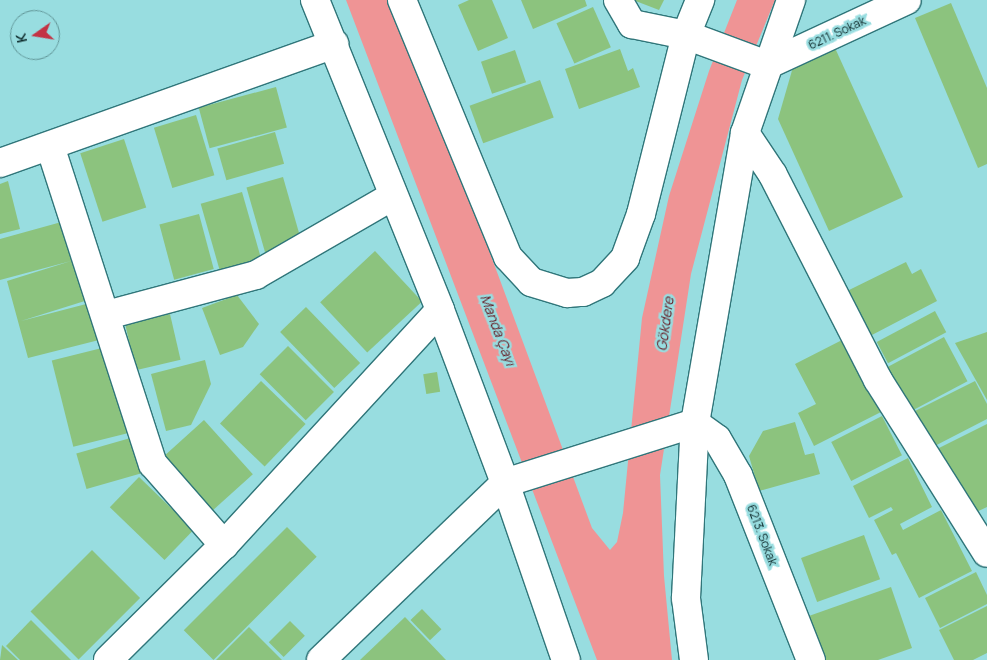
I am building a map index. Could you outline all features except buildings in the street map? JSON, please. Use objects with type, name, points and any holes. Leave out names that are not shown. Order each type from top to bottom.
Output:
[{"type":"street","points":[[315,0],[393,196],[512,481],[566,660]]},
{"type":"street","points":[[402,0],[508,257],[531,282],[567,293],[583,292],[602,283],[625,258],[641,214],[686,35],[700,0]]},
{"type":"street","points":[[618,0],[632,24],[686,35],[760,63]]},
{"type":"street","points":[[694,660],[686,598],[684,426],[760,63],[791,0]]},
{"type":"street","name":"6211. Sokak","points":[[760,63],[907,0]]},
{"type":"street","points":[[0,163],[334,44]]},
{"type":"street","points":[[744,133],[773,175],[878,380],[987,553]]},
{"type":"street","points":[[50,146],[107,315],[152,464],[224,545]]},
{"type":"street","points":[[107,315],[256,275],[393,196]]},
{"type":"street","points":[[108,660],[224,545],[440,310]]},
{"type":"street","points":[[321,660],[512,481],[684,426]]},
{"type":"street","name":"6213. Sokak","points":[[684,426],[717,439],[738,475],[811,660]]},
{"type":"water","points":[[346,0],[396,0],[592,528],[610,550],[617,542],[623,513],[642,318],[669,196],[709,71],[737,0],[775,0],[742,80],[691,274],[660,475],[664,576],[672,660],[597,660]]},
{"type":"water label","name":"Gökdere","points":[[665,324]]},
{"type":"water label","name":"Manda Çayı","points":[[498,330]]}]
